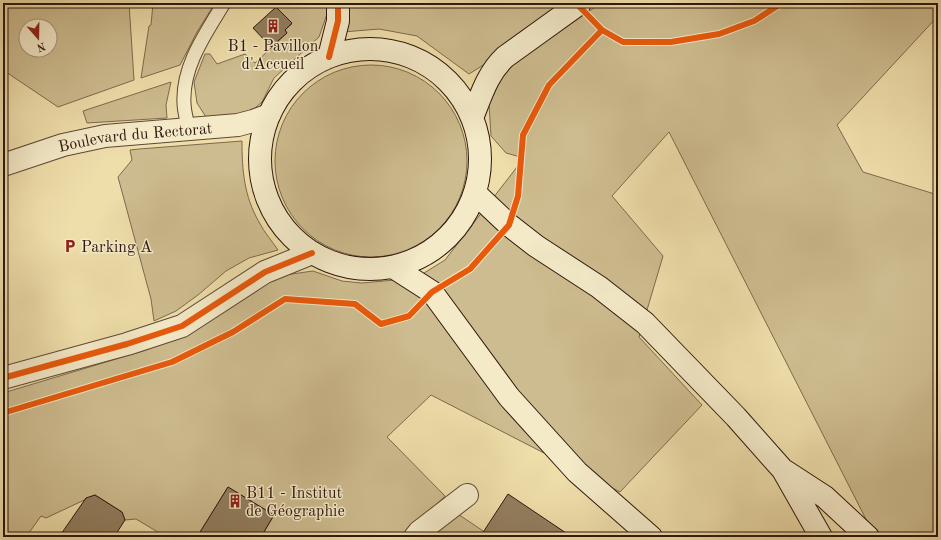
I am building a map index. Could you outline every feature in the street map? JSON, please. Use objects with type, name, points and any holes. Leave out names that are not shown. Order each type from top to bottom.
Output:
[{"type":"main road","points":[[329,57],[338,21],[338,3]]},
{"type":"main road","points":[[472,118],[488,79],[497,65],[505,57],[580,3]]},
{"type":"main road","points":[[357,50],[385,50],[413,58],[438,72],[458,93],[472,118],[479,142],[480,168],[475,193],[462,219],[444,241],[420,257],[393,267],[365,269],[338,265],[312,253],[292,237],[275,216],[264,192],[260,166],[261,139],[269,115],[284,90],[304,70],[329,57],[357,50]]},
{"type":"main road","name":"Boulevard du Rectorat","points":[[3,165],[63,145],[105,136],[238,124],[254,121],[269,115]]},
{"type":"main road","points":[[475,193],[509,226],[530,242],[599,287],[645,323],[736,417],[783,470],[821,537]]},
{"type":"main road","points":[[3,378],[127,344],[182,326],[265,272],[312,253]]},
{"type":"main road","points":[[393,267],[432,292],[509,397],[577,472],[651,537]]},
{"type":"main road","points":[[783,470],[825,497],[868,537]]},
{"type":"main road","points":[[415,537],[419,532],[467,495]]},
{"type":"lane","points":[[188,128],[184,104],[188,70],[203,37],[224,3]]},
{"type":"shaded area","points":[[3,3],[129,3],[134,80],[58,107],[3,70]]},
{"type":"shaded area","points":[[153,3],[215,3],[197,32],[180,65],[141,78],[149,26],[151,25]]},
{"type":"shaded area","points":[[280,3],[327,3],[327,14],[319,37],[274,78],[262,102],[248,114],[206,117],[197,103],[194,82],[205,54],[210,54],[217,64],[245,54],[255,63],[287,33],[285,30],[292,24],[276,7]]},
{"type":"shaded area","points":[[345,3],[559,3],[556,9],[485,64],[469,74],[417,36],[379,29],[343,32]]},
{"type":"shaded area","points":[[601,3],[938,3],[938,16],[837,125],[863,172],[938,195],[938,537],[875,537],[669,132],[612,196],[663,256],[639,337],[702,405],[620,492],[431,395],[387,437],[445,496],[414,526],[406,537],[261,537],[274,515],[228,487],[197,537],[166,537],[136,519],[125,520],[122,512],[95,495],[46,518],[41,516],[26,537],[3,537],[3,393],[146,350],[186,334],[278,276],[313,271],[342,281],[362,283],[416,278],[445,260],[524,158],[506,153],[491,136],[489,104],[506,69]]},
{"type":"shaded area","points":[[362,65],[380,65],[408,72],[424,81],[439,93],[451,108],[460,124],[467,152],[467,170],[460,198],[451,214],[439,229],[424,241],[408,250],[380,257],[362,257],[343,253],[326,246],[310,235],[297,222],[286,206],[279,189],[275,170],[275,152],[279,133],[286,116],[297,100],[310,87],[326,76],[343,69]]},
{"type":"shaded area","points":[[171,82],[166,105],[167,118],[87,123],[83,111]]},
{"type":"shaded area","points":[[242,141],[243,173],[247,193],[261,226],[278,250],[249,258],[226,271],[198,295],[176,311],[154,321],[151,299],[118,177],[132,160],[130,150]]},
{"type":"shaded area","points":[[455,512],[492,537],[428,537]]},
{"type":"building","name":"B1 - Pavillon d'Accueil","points":[[276,7],[292,23],[285,30],[287,33],[271,47],[253,28]]},
{"type":"building","name":"B11 - Institut de Géographie","points":[[228,487],[274,515],[261,537],[197,537]]},
{"type":"building","points":[[508,494],[572,537],[480,537]]},
{"type":"building","points":[[95,495],[122,512],[125,520],[114,537],[59,537],[86,498]]},
{"type":"cycle path","points":[[329,57],[338,21],[338,3]]},
{"type":"cycle path","points":[[576,3],[602,30],[623,42],[671,42],[719,34],[754,21],[782,3]]},
{"type":"cycle path","points":[[3,413],[172,362],[233,332],[285,299],[355,304],[381,324],[409,316],[432,292],[470,269],[509,225],[518,196],[523,135],[549,85],[602,30]]},
{"type":"cycle path","points":[[3,378],[127,344],[182,326],[265,272],[312,253]]},
{"type":"place","name":"B1 - Pavillon d'Accueil","points":[[273,26]]},
{"type":"place","name":"Parking A","points":[[70,246]]},
{"type":"place","name":"B11 - Institut de Géographie","points":[[235,501]]}]
